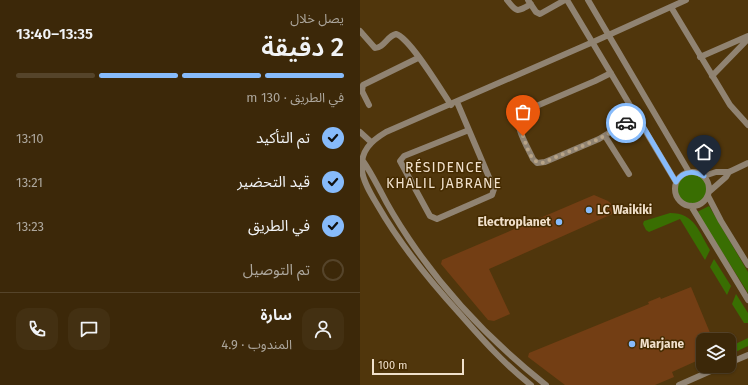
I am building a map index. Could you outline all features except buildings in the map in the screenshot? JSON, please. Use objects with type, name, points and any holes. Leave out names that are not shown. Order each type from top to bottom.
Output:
[{"type":"street","points":[[507,0],[514,9],[517,10],[522,10],[530,2],[537,13],[540,14],[566,0],[593,42],[676,182]]},
{"type":"street","points":[[588,0],[610,34],[689,172]]},
{"type":"street","points":[[531,385],[480,338],[411,256],[391,228],[373,197],[362,171],[362,161],[366,149],[370,142],[386,132],[686,0]]},
{"type":"street","points":[[671,7],[730,105],[748,125]]},
{"type":"street","points":[[360,31],[375,48],[380,48],[391,35],[398,34],[408,44],[454,103],[469,130],[494,189],[492,195],[437,219],[433,218],[430,216],[400,161],[404,156],[469,130]]},
{"type":"street","points":[[700,57],[748,36]]},
{"type":"street","points":[[712,76],[748,39]]},
{"type":"street","points":[[369,105],[362,91],[363,85],[418,58]]},
{"type":"street","points":[[611,73],[522,111],[517,120],[533,160],[540,163],[605,136],[637,116]]},
{"type":"street","points":[[360,132],[370,142]]},
{"type":"street","points":[[605,136],[629,174]]},
{"type":"street","points":[[362,161],[369,169],[395,218],[419,253],[441,280],[506,352],[546,385]]},
{"type":"street","points":[[748,163],[729,172],[709,193],[704,202],[698,206],[691,206],[680,202],[676,196],[675,190],[676,182],[679,177],[689,172],[697,172],[704,176],[707,180],[709,193],[721,221],[748,265]]},
{"type":"street","points":[[704,176],[716,172],[729,172]]},
{"type":"street","points":[[691,206],[748,300]]},
{"type":"street","points":[[736,360],[748,355]]},
{"type":"street","points":[[679,385],[706,373]]},
{"type":"green space","points":[[692,174],[698,175],[706,183],[706,195],[698,203],[692,204],[686,203],[678,195],[677,189],[678,183],[686,175]]},
{"type":"green space","points":[[709,206],[748,272],[748,293],[697,212]]},
{"type":"green space","points":[[670,213],[685,216],[691,220],[699,230],[710,250],[705,260],[680,219],[649,232],[646,230],[643,224],[644,221]]},
{"type":"green space","points":[[714,259],[731,286],[727,295],[710,267]]},
{"type":"green space","points":[[736,294],[748,313],[748,323],[744,323],[732,304]]},
{"type":"green space","points":[[748,338],[748,346],[736,352],[736,344]]},
{"type":"way so far","points":[[523,136],[533,160],[537,163],[542,163],[599,139],[626,123]]},
{"type":"place","name":"LC Waikiki","points":[[589,210]]},
{"type":"place","name":"Electroplanet","points":[[559,222]]},
{"type":"place","name":"Marjane","points":[[632,344]]},
{"type":"district","name":"RÉSIDENCE KHALIL JABRANE","points":[[444,176]]},
{"type":"route","points":[[626,123],[637,116],[676,182],[679,177],[689,172],[697,172],[704,176]]}]
